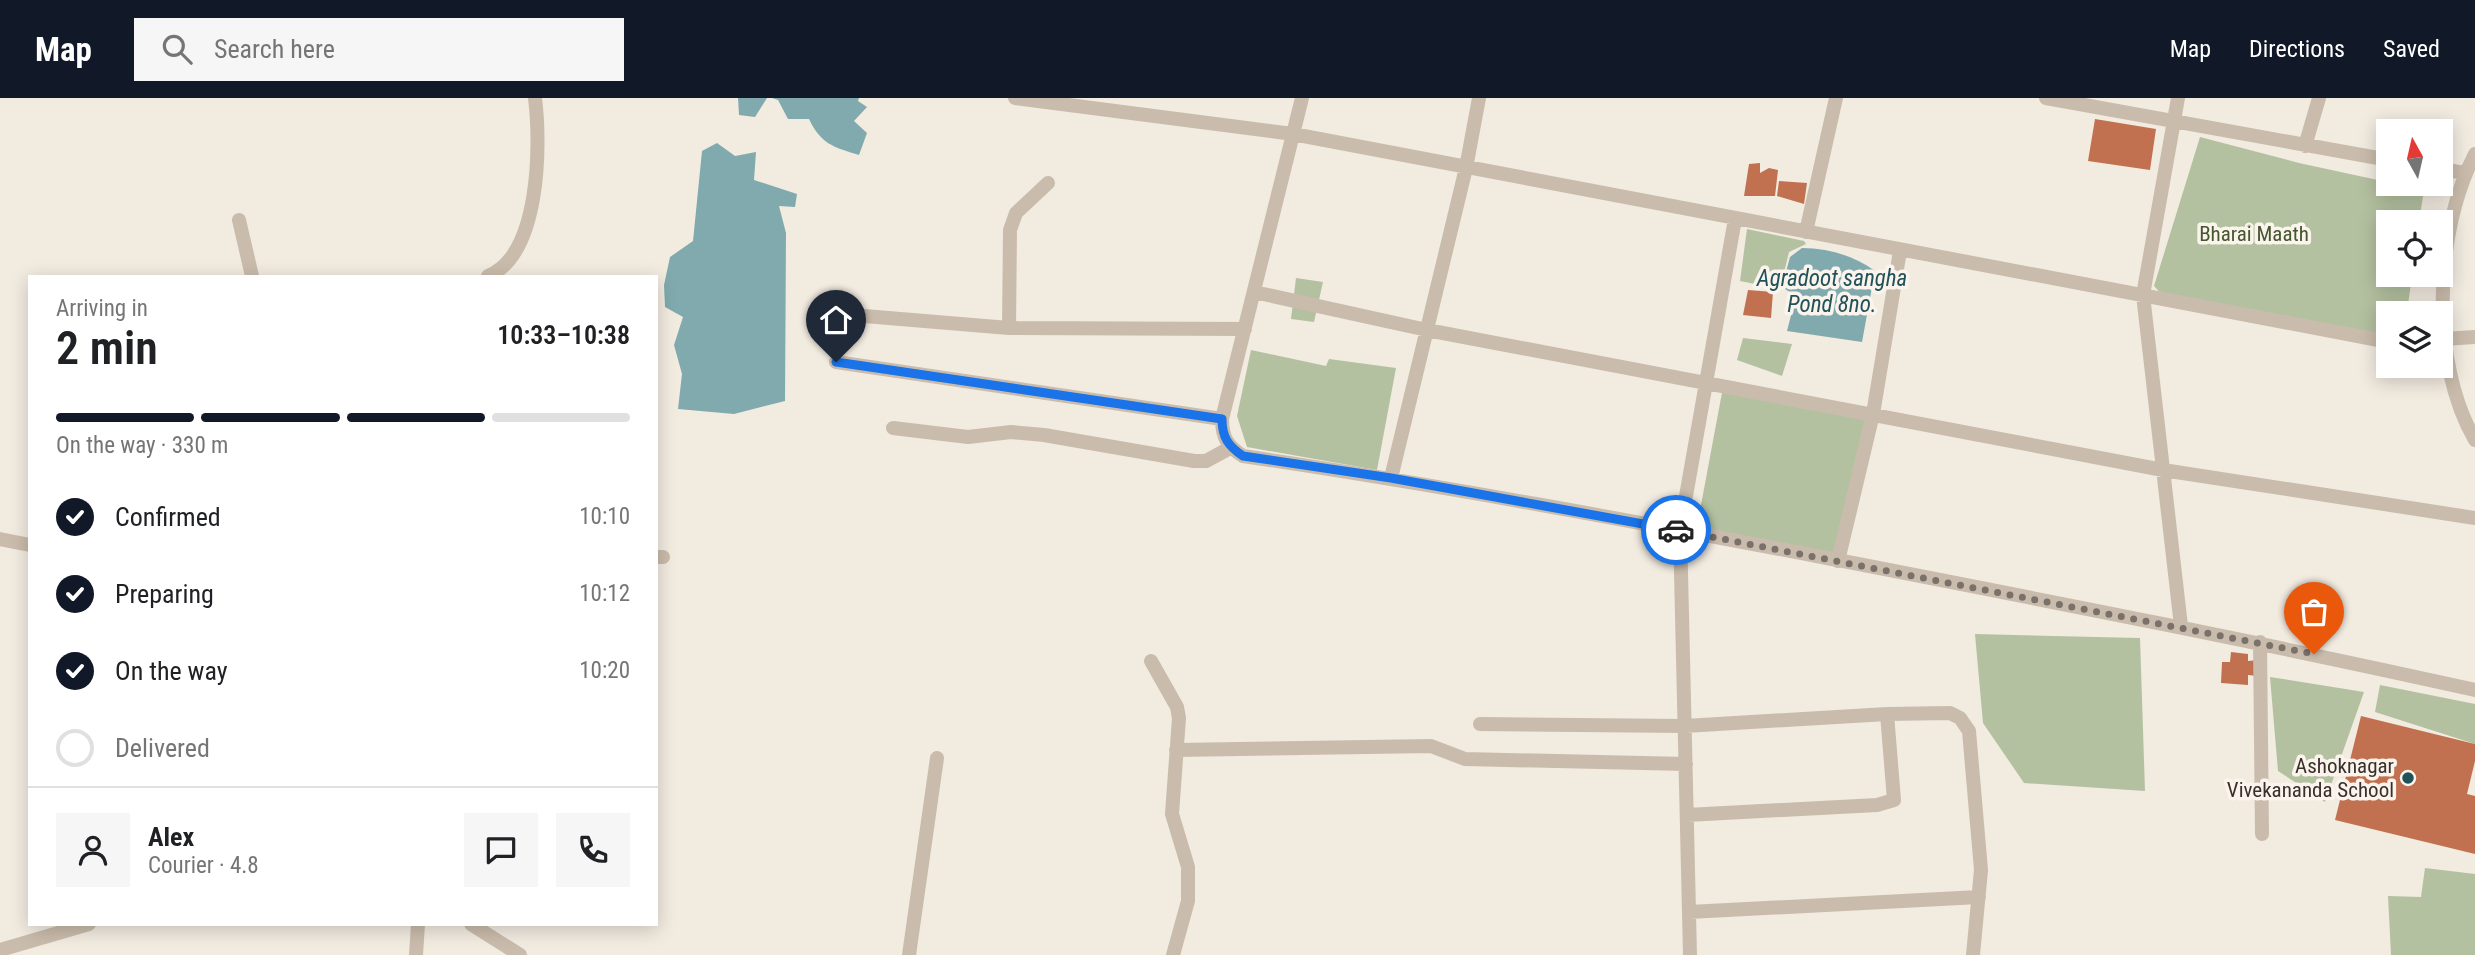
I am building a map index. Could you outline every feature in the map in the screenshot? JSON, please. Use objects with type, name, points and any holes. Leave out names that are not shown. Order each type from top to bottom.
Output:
[{"type":"street","points":[[490,275],[511,261],[522,242],[536,171],[539,132],[535,98]]},
{"type":"street","points":[[1015,98],[1293,134],[2376,340]]},
{"type":"street","points":[[1302,98],[1222,419],[1222,433],[1230,448],[1243,456],[1391,478],[1680,530],[2181,626],[2475,690]]},
{"type":"street","points":[[1391,478],[1466,168],[1479,98]]},
{"type":"street","points":[[1806,232],[1836,98]]},
{"type":"street","points":[[2046,98],[2376,158]]},
{"type":"street","points":[[2178,98],[2143,295],[2181,626]]},
{"type":"street","points":[[2305,146],[2319,98]]},
{"type":"street","points":[[2441,301],[2446,254],[2465,173],[2475,154]]},
{"type":"street","points":[[2454,171],[2465,173]]},
{"type":"street","points":[[1009,328],[1010,230],[1016,213],[1048,183]]},
{"type":"street","points":[[1690,955],[1680,530],[1735,219]]},
{"type":"street","points":[[239,220],[252,275]]},
{"type":"street","points":[[1838,561],[1873,414],[1900,251]]},
{"type":"street","points":[[1254,292],[1427,330],[2163,470],[2475,518]]},
{"type":"street","points":[[852,315],[1009,328],[1245,329]]},
{"type":"street","points":[[2453,345],[2475,337]]},
{"type":"street","points":[[836,362],[1222,419]]},
{"type":"street","points":[[2453,377],[2475,440]]},
{"type":"street","points":[[893,428],[968,437],[1011,432],[1044,435],[1194,461],[1206,460],[1230,448]]},
{"type":"street","points":[[0,539],[28,545]]},
{"type":"street","points":[[2260,642],[2262,834]]},
{"type":"street","points":[[1151,661],[1177,707],[1172,814],[1188,867],[1188,901],[1173,955]]},
{"type":"street","points":[[1480,724],[1685,726],[1950,713],[1968,725],[1981,870],[1973,955]]},
{"type":"street","points":[[1688,815],[1864,806],[1894,800],[1887,714]]},
{"type":"street","points":[[1176,750],[1431,746],[1465,759],[1686,764]]},
{"type":"street","points":[[909,955],[937,758]]},
{"type":"street","points":[[1689,912],[1979,897]]},
{"type":"street","points":[[0,950],[82,926]]},
{"type":"street","points":[[416,955],[418,926]]},
{"type":"street","points":[[474,926],[520,955]]},
{"type":"green space","name":"Bharai Maath","points":[[2200,137],[2376,180],[2376,196],[2423,196],[2421,210],[2376,210],[2376,287],[2410,287],[2409,301],[2376,301],[2376,335],[2167,300],[2154,286]]},
{"type":"green space","points":[[1747,229],[1804,241],[1806,244],[1789,252],[1780,289],[1740,281]]},
{"type":"green space","points":[[1296,278],[1323,282],[1314,322],[1291,319]]},
{"type":"green space","points":[[1743,338],[1792,344],[1782,376],[1737,360]]},
{"type":"green space","points":[[1251,350],[1326,366],[1329,359],[1396,368],[1377,470],[1247,447],[1237,416]]},
{"type":"green space","points":[[1724,382],[1870,415],[1834,557],[1704,533],[1698,521]]},
{"type":"green space","points":[[1975,634],[2140,638],[2145,791],[2024,783],[1983,723]]},
{"type":"green space","points":[[2270,677],[2364,692],[2325,802],[2278,771]]},
{"type":"green space","points":[[2380,685],[2475,704],[2475,744],[2375,712]]},
{"type":"green space","points":[[2425,868],[2475,874],[2475,955],[2391,955],[2388,896],[2421,897]]},
{"type":"water","points":[[738,98],[767,98],[755,117],[739,115]]},
{"type":"water","points":[[772,98],[859,98],[858,101],[867,107],[854,121],[867,133],[859,155],[842,150],[823,139],[809,119],[788,119],[778,100]]},
{"type":"water","points":[[717,143],[735,156],[756,152],[754,180],[797,194],[795,207],[779,206],[786,233],[785,401],[734,414],[678,409],[682,374],[674,345],[683,317],[665,307],[664,285],[670,257],[693,241],[702,151]]},
{"type":"water","name":"Agradoot sangha Pond 8no.","points":[[1802,248],[1841,254],[1875,271],[1862,342],[1787,331],[1796,296],[1782,287],[1790,257]]},
{"type":"building","points":[[2095,119],[2156,129],[2150,170],[2088,161]]},
{"type":"building","points":[[1760,163],[1760,173],[1769,168],[1778,170],[1775,196],[1744,196],[1749,164]]},
{"type":"building","points":[[1779,181],[1807,183],[1804,204],[1777,196]]},
{"type":"building","points":[[1748,290],[1773,292],[1771,318],[1743,315]]},
{"type":"building","points":[[2231,652],[2248,654],[2248,661],[2258,660],[2258,676],[2248,675],[2248,685],[2221,683],[2222,662],[2230,662]]},
{"type":"building","name":"Ashoknagar Vivekananda School","points":[[2361,716],[2475,744],[2475,761],[2467,794],[2475,796],[2475,854],[2335,820]]},
{"type":"way so far","points":[[1676,530],[2181,626],[2314,654]]},
{"type":"place","name":"Ashoknagar Vivekananda School","points":[[2408,778]]},
{"type":"route","points":[[836,362],[1222,419],[1222,433],[1230,448],[1243,456],[1391,478],[1676,530]]}]
